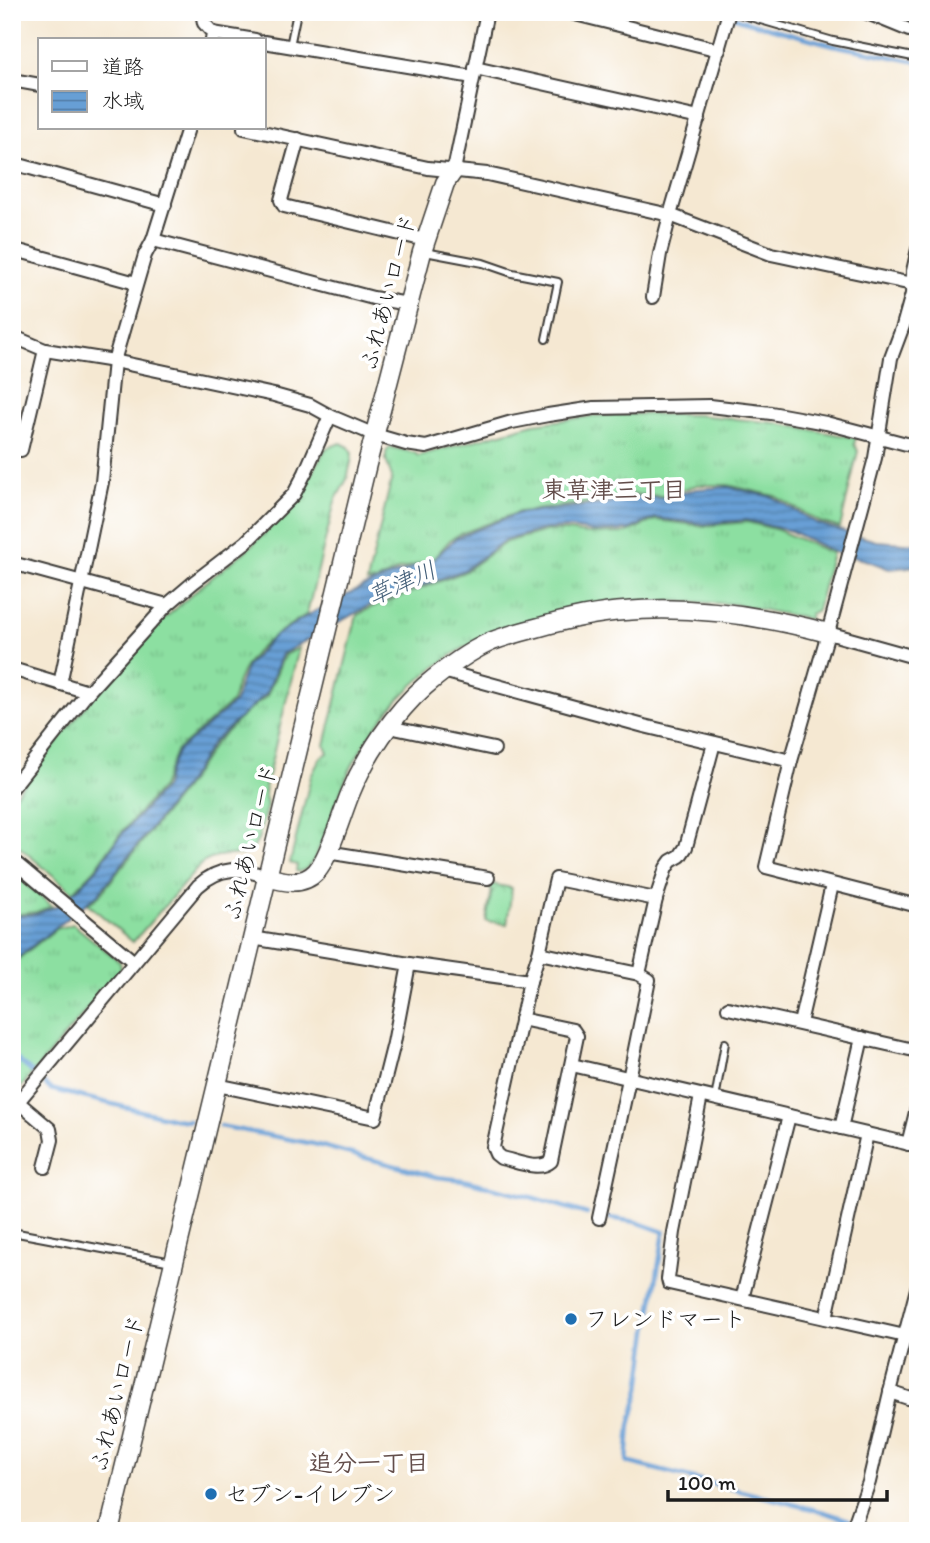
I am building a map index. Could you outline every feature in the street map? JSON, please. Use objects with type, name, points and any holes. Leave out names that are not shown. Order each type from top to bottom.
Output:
[{"type":"street","points":[[202,12],[204,23],[212,37]]},
{"type":"street","points":[[454,170],[487,12]]},
{"type":"street","points":[[568,12],[719,50]]},
{"type":"street","points":[[653,297],[670,215],[731,12]]},
{"type":"street","points":[[865,12],[909,30]]},
{"type":"street","points":[[266,42],[474,73],[699,118]]},
{"type":"street","points":[[12,80],[38,85]]},
{"type":"street","points":[[60,684],[102,482],[114,361],[136,283],[165,205],[187,130]]},
{"type":"street","points":[[254,130],[428,168],[487,174],[670,215],[771,254],[915,284]]},
{"type":"street","points":[[298,139],[281,200],[284,206],[424,246]]},
{"type":"street","points":[[12,163],[165,205]]},
{"type":"street","name":"ふれあいロード","points":[[108,1531],[408,304],[445,183],[454,170]]},
{"type":"street","points":[[153,240],[373,298],[408,304]]},
{"type":"street","points":[[12,249],[136,283]]},
{"type":"street","points":[[918,249],[913,271],[915,284],[891,358],[874,457],[834,612],[791,761],[766,867],[918,906]]},
{"type":"street","points":[[12,336],[45,350],[114,361],[274,395],[310,405],[375,435],[426,447],[512,422],[559,413],[594,408],[710,406],[826,423],[918,447]]},
{"type":"street","points":[[12,449],[21,450],[45,350]]},
{"type":"street","points":[[12,788],[88,692],[167,604],[246,542],[294,494],[330,416]]},
{"type":"street","points":[[12,564],[167,604]]},
{"type":"street","points":[[45,1167],[52,1140],[50,1129],[15,1105],[198,886],[210,876],[224,871],[253,871],[284,882],[304,880],[315,873],[327,852],[352,790],[389,727],[409,701],[443,671],[476,649],[509,636],[585,616],[624,611],[687,611],[783,622],[918,658]]},
{"type":"street","points":[[12,669],[88,692]]},
{"type":"street","points":[[443,671],[644,726],[791,761]]},
{"type":"street","points":[[389,727],[494,749]]},
{"type":"street","points":[[639,974],[656,899],[666,868],[686,847],[713,743]]},
{"type":"street","points":[[327,852],[488,878]]},
{"type":"street","points":[[12,860],[134,962]]},
{"type":"street","points":[[521,1018],[573,1030],[577,1036],[551,1161],[541,1167],[501,1158],[493,1147],[521,1018],[556,878],[656,899]]},
{"type":"street","points":[[800,1023],[832,885]]},
{"type":"street","points":[[252,938],[530,982]]},
{"type":"street","points":[[539,953],[639,974],[649,980],[599,1218]]},
{"type":"street","points":[[216,1085],[375,1118],[394,1043],[409,964]]},
{"type":"street","points":[[728,1008],[918,1051]]},
{"type":"street","points":[[841,1128],[862,1038]]},
{"type":"street","points":[[572,1065],[913,1145],[918,1104]]},
{"type":"street","points":[[701,1096],[674,1232],[669,1283],[905,1336]]},
{"type":"street","points":[[742,1300],[789,1116]]},
{"type":"street","points":[[825,1318],[867,1134]]},
{"type":"street","points":[[852,1531],[869,1482],[918,1285]]},
{"type":"street","points":[[890,1392],[918,1399]]},
{"type":"lane","points":[[290,46],[297,12]]},
{"type":"lane","points":[[731,12],[833,41],[918,58]]},
{"type":"lane","points":[[424,246],[494,265],[512,273],[558,282],[546,339]]},
{"type":"lane","points":[[715,1099],[725,1043]]},
{"type":"lane","points":[[12,1232],[174,1263]]},
{"type":"green space","points":[[631,414],[698,415],[775,423],[856,438],[854,444],[858,451],[840,528],[820,522],[775,496],[728,485],[697,485],[663,496],[624,494],[603,501],[519,512],[460,534],[450,540],[432,560],[398,570],[377,581],[367,582],[392,477],[386,460],[386,452],[390,447],[418,456],[534,424]]},
{"type":"green space","points":[[341,443],[349,447],[351,462],[347,479],[335,501],[307,614],[258,650],[243,670],[232,702],[176,751],[162,787],[73,892],[12,841],[12,799],[100,688],[154,628],[249,548],[285,513],[301,493],[326,448]]},
{"type":"green space","points":[[655,520],[704,526],[747,522],[778,530],[832,553],[817,610],[810,614],[809,619],[733,604],[673,601],[465,647],[415,684],[373,730],[346,778],[313,861],[306,869],[296,871],[297,865],[290,863],[311,776],[321,757],[328,753],[325,745],[357,615],[464,572],[506,542],[546,531],[626,533]]},
{"type":"green space","points":[[299,648],[264,792],[267,805],[253,849],[246,854],[217,856],[202,863],[133,942],[88,904],[99,896],[187,785],[214,744],[267,696],[284,655]]},
{"type":"green space","points":[[12,872],[52,906],[36,912],[12,915]]},
{"type":"green space","points":[[492,884],[512,888],[507,924],[486,921]]},
{"type":"green space","points":[[73,924],[120,962],[121,969],[12,1098],[12,964],[56,929]]},
{"type":"water","name":"草津川","points":[[728,487],[772,497],[818,524],[876,541],[918,544],[918,566],[889,569],[836,553],[791,531],[746,520],[705,524],[655,518],[628,530],[593,532],[571,528],[545,529],[505,540],[464,570],[372,604],[282,654],[266,694],[212,743],[186,784],[98,894],[12,962],[12,917],[36,914],[55,907],[96,870],[121,835],[165,787],[177,752],[235,702],[247,666],[273,637],[315,611],[365,586],[433,560],[456,538],[519,513],[604,504],[629,497],[662,498],[697,489]]},
{"type":"waterway","points":[[730,15],[833,45],[918,62]]},
{"type":"waterway","points":[[12,1055],[32,1072]]},
{"type":"waterway","points":[[45,1084],[50,1089],[189,1121]]},
{"type":"waterway","points":[[220,1126],[314,1144],[437,1177],[463,1180],[531,1197],[587,1214]]},
{"type":"waterway","points":[[610,1218],[636,1222],[664,1232],[640,1389],[630,1425],[627,1462],[849,1520]]},
{"type":"waterway","points":[[867,1529],[877,1531]]},
{"type":"place","name":"フレンドマート","points":[[571,1319]]},
{"type":"place","name":"セブン-イレブン","points":[[211,1494]]},
{"type":"district","name":"東草津三丁目","points":[[614,490]]},
{"type":"district","name":"追分一丁目","points":[[369,1463]]}]
